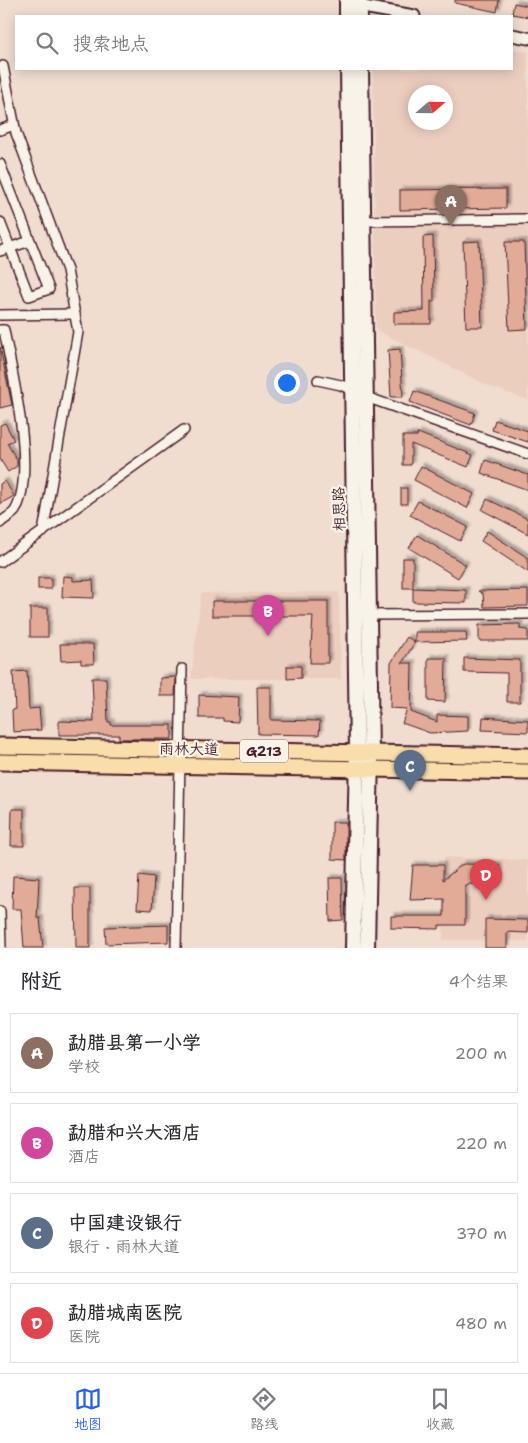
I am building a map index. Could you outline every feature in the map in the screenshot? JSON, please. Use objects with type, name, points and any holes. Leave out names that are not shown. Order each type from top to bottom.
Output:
[{"type":"highway","name":"雨林大道","points":[[0,746],[528,756]]},
{"type":"highway","points":[[41,746],[42,763]]},
{"type":"highway","name":"雨林大道","points":[[0,762],[528,772]]},
{"type":"main road","name":"相思路","points":[[348,70],[369,615],[364,753]]},
{"type":"main road","name":"相思路","points":[[361,70],[364,221],[360,394],[367,948]]},
{"type":"main road","name":"相思路","points":[[353,948],[364,769]]},
{"type":"street","points":[[353,7],[407,15]]},
{"type":"street","points":[[513,35],[528,38]]},
{"type":"street","points":[[3,66],[14,125],[67,270],[78,332],[43,532]]},
{"type":"street","points":[[0,130],[14,125]]},
{"type":"street","points":[[0,164],[48,289],[29,296],[0,222]]},
{"type":"street","points":[[364,221],[528,219]]},
{"type":"street","points":[[0,251],[30,241]]},
{"type":"street","points":[[0,315],[75,314]]},
{"type":"street","points":[[0,330],[4,330],[25,451],[21,493],[15,512],[0,523]]},
{"type":"street","points":[[318,380],[341,385],[360,394],[528,454]]},
{"type":"street","points":[[0,562],[184,430]]},
{"type":"street","points":[[369,615],[528,614]]},
{"type":"street","points":[[176,948],[182,668]]},
{"type":"street","points":[[0,911],[1,948]]},
{"type":"shaded area","points":[[513,49],[528,52],[528,400],[491,387],[376,330],[373,70],[513,70]]},
{"type":"shaded area","points":[[339,592],[341,679],[191,679],[201,593]]},
{"type":"shaded area","points":[[444,857],[528,860],[528,941],[443,940]]},
{"type":"building","points":[[455,0],[499,0],[497,12],[455,3]]},
{"type":"building","points":[[514,3],[528,6],[528,17],[512,14]]},
{"type":"building","points":[[506,189],[506,208],[400,210],[400,190]]},
{"type":"building","points":[[433,236],[434,301],[431,301],[431,324],[394,324],[394,312],[424,311],[423,237]]},
{"type":"building","points":[[479,241],[482,327],[466,327],[463,242]]},
{"type":"building","points":[[505,242],[524,242],[527,329],[509,330]]},
{"type":"building","points":[[0,347],[12,405],[0,408]]},
{"type":"building","points":[[400,349],[403,397],[391,397],[388,350]]},
{"type":"building","points":[[414,391],[475,413],[471,425],[410,402]]},
{"type":"building","points":[[495,420],[528,431],[528,442],[492,430]]},
{"type":"building","points":[[5,423],[14,440],[7,443],[17,460],[17,466],[8,472],[0,459],[0,425]]},
{"type":"building","points":[[418,433],[473,455],[468,467],[411,444],[411,465],[403,465],[403,436],[417,436]]},
{"type":"building","points":[[485,460],[528,475],[528,490],[481,473]]},
{"type":"building","points":[[421,466],[474,494],[467,508],[414,480]]},
{"type":"building","points":[[5,481],[14,496],[0,504],[0,484]]},
{"type":"building","points":[[401,488],[407,488],[407,504],[401,504]]},
{"type":"building","points":[[487,499],[528,519],[528,534],[482,510]]},
{"type":"building","points":[[418,501],[468,527],[460,541],[410,515]]},
{"type":"building","points":[[487,531],[528,558],[528,572],[481,541]]},
{"type":"building","points":[[417,535],[466,565],[458,578],[409,548]]},
{"type":"building","points":[[403,558],[413,558],[413,588],[403,588]]},
{"type":"building","points":[[63,576],[73,577],[73,581],[93,580],[94,598],[62,597]]},
{"type":"building","points":[[38,578],[51,578],[51,589],[38,589]]},
{"type":"building","points":[[413,588],[466,590],[466,603],[413,602]]},
{"type":"building","points":[[528,590],[528,606],[484,607],[483,594],[478,591]]},
{"type":"building","points":[[212,601],[328,601],[328,663],[310,663],[313,616],[212,616]]},
{"type":"building","points":[[30,608],[48,608],[48,637],[30,637]]},
{"type":"building","points":[[520,624],[520,629],[528,630],[528,641],[479,641],[479,625]]},
{"type":"building","points":[[415,632],[466,632],[467,641],[415,642]]},
{"type":"building","points":[[407,637],[415,642],[402,663],[412,663],[411,712],[437,722],[437,715],[468,716],[468,731],[430,733],[402,723],[407,709],[390,708],[391,663]]},
{"type":"building","points":[[60,644],[93,644],[94,664],[81,664],[81,660],[61,661]]},
{"type":"building","points":[[428,658],[446,658],[445,702],[428,701]]},
{"type":"building","points":[[464,658],[520,660],[520,702],[507,702],[507,673],[464,672]]},
{"type":"building","points":[[287,666],[301,666],[301,678],[287,679]]},
{"type":"building","points":[[27,671],[29,709],[39,708],[41,730],[13,732],[12,710],[15,709],[13,672]]},
{"type":"building","points":[[176,677],[175,696],[160,696],[160,678]]},
{"type":"building","points":[[92,678],[106,678],[108,722],[111,722],[111,725],[172,725],[172,739],[119,739],[119,735],[59,735],[59,721],[94,722]]},
{"type":"building","points":[[257,687],[271,687],[271,720],[320,721],[319,735],[258,734]]},
{"type":"building","points":[[199,695],[239,697],[238,722],[223,721],[223,718],[199,718]]},
{"type":"building","points":[[483,717],[528,720],[528,732],[482,730]]},
{"type":"building","points":[[12,809],[24,809],[24,846],[11,846]]},
{"type":"building","points":[[332,822],[346,822],[346,860],[332,859]]},
{"type":"building","points":[[463,864],[499,865],[499,885],[470,884],[465,887],[465,925],[439,925],[439,929],[391,928],[391,916],[444,916],[444,899],[410,900],[413,865],[443,865],[443,880]]},
{"type":"building","points":[[139,875],[154,877],[152,910],[137,909]]},
{"type":"building","points":[[13,876],[39,878],[37,918],[40,918],[43,948],[24,948],[21,909],[12,909]]},
{"type":"building","points":[[329,878],[342,878],[343,920],[330,921]]},
{"type":"building","points":[[75,888],[90,888],[90,948],[76,948]]},
{"type":"building","points":[[485,919],[528,920],[528,933],[507,932],[507,948],[485,948]]},
{"type":"building","points":[[168,925],[168,942],[106,944],[105,927]]},
{"type":"place","name":"勐腊县第一小学","points":[[451,226]]},
{"type":"place","name":"勐腊和兴大酒店","points":[[268,636]]},
{"type":"place","name":"中国建设银行","points":[[410,791]]},
{"type":"place","name":"勐腊城南医院","points":[[486,900]]}]
